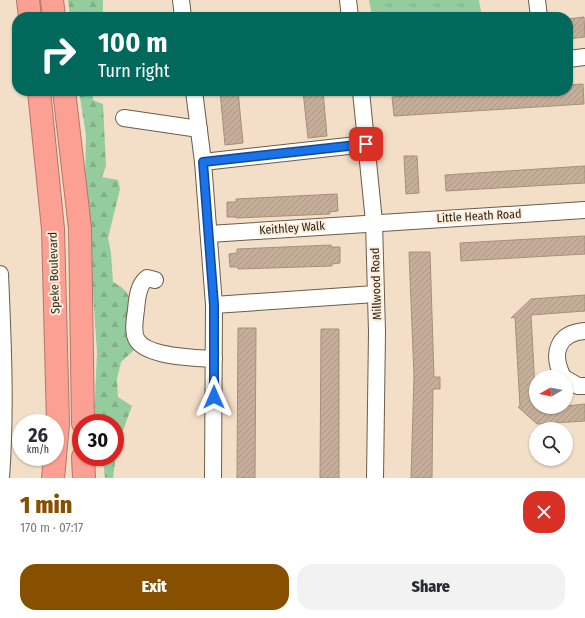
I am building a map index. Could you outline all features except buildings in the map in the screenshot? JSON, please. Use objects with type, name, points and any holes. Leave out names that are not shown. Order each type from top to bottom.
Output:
[{"type":"highway","points":[[28,0],[29,12]]},
{"type":"highway","points":[[52,0],[53,12]]},
{"type":"highway","name":"Speke Boulevard","points":[[40,96],[52,229],[58,414]]},
{"type":"highway","points":[[65,96],[80,228],[83,414]]},
{"type":"highway","name":"Speke Boulevard","points":[[53,478],[54,466]]},
{"type":"highway","points":[[84,466],[84,478]]},
{"type":"street","points":[[180,0],[182,12]]},
{"type":"street","points":[[348,0],[349,12]]},
{"type":"street","points":[[538,0],[539,12]]},
{"type":"street","points":[[573,58],[585,57]]},
{"type":"street","points":[[195,96],[210,234],[214,305],[213,478]]},
{"type":"street","name":"Millwood Road","points":[[361,96],[374,222],[377,340],[375,478]]},
{"type":"street","points":[[124,118],[199,129]]},
{"type":"street","points":[[203,162],[366,144]]},
{"type":"street","name":"Little Heath Road","points":[[374,222],[585,210]]},
{"type":"street","name":"Keithley Walk","points":[[210,234],[374,222]]},
{"type":"street","points":[[0,274],[5,379],[5,417],[1,478]]},
{"type":"street","points":[[155,280],[147,278],[142,282],[135,316],[134,332],[137,340],[142,346],[176,357],[214,359]]},
{"type":"street","points":[[214,305],[375,294]]},
{"type":"street","points":[[559,370],[557,357],[558,347],[564,338],[573,332],[585,331]]},
{"type":"street","points":[[573,383],[578,386],[585,386]]},
{"type":"green space","points":[[68,0],[103,0],[103,12],[69,12]]},
{"type":"green space","points":[[369,0],[479,0],[481,12],[371,12]]},
{"type":"green space","points":[[80,96],[93,96],[93,100],[103,104],[106,166],[102,177],[118,180],[120,189],[108,238],[111,253],[113,282],[123,288],[129,296],[131,304],[130,331],[134,350],[121,362],[117,379],[118,397],[132,406],[124,428],[124,414],[94,414],[97,352],[85,178],[86,135]]},
{"type":"green space","points":[[102,466],[115,466],[113,478],[105,478],[104,467]]},
{"type":"route","points":[[214,397],[214,305],[210,234],[203,162],[366,144]]}]
